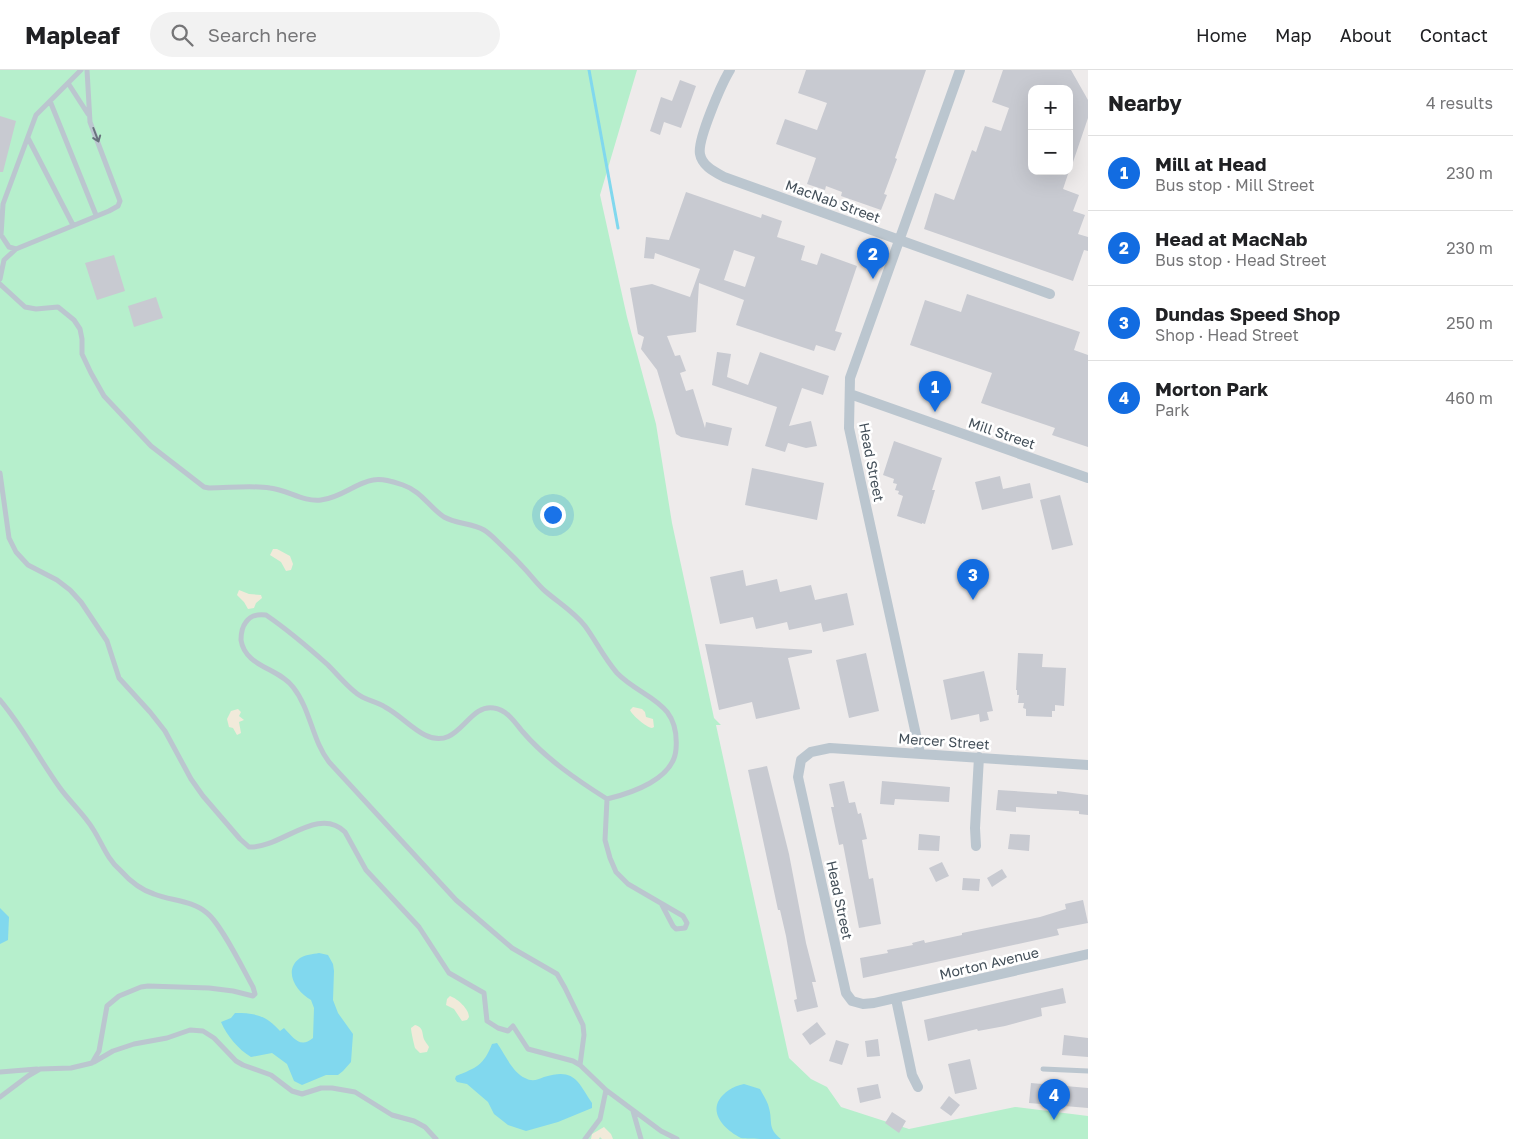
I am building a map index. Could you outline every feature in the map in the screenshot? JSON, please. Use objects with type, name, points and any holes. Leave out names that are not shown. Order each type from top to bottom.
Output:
[{"type":"street","name":"MacNab Street","points":[[730,70],[717,93],[701,142],[700,154],[704,164],[712,171],[724,178],[1050,294]]},
{"type":"street","name":"Head Street","points":[[920,752],[849,428],[850,378],[960,70]]},
{"type":"street","name":"Mill Street","points":[[850,394],[1088,478]]},
{"type":"street","name":"Mercer Street","points":[[801,760],[811,752],[830,748],[920,752],[1088,765]]},
{"type":"street","points":[[976,846],[975,828],[979,758]]},
{"type":"street","name":"Head Street","points":[[801,760],[798,777],[846,993],[852,1001],[863,1004],[896,999]]},
{"type":"street","name":"Morton Avenue","points":[[896,999],[1088,954]]},
{"type":"street","points":[[896,999],[912,1075],[918,1088]]},
{"type":"lane","points":[[16,249],[5,243],[1,235],[0,226],[4,204],[36,115],[81,70]]},
{"type":"lane","points":[[87,70],[89,115]]},
{"type":"lane","points":[[0,278],[4,260],[16,249],[118,206],[120,201],[89,115],[68,83]]},
{"type":"lane","points":[[50,101],[96,216]]},
{"type":"lane","points":[[28,138],[73,225]]},
{"type":"lane","points":[[0,284],[25,307],[36,309],[58,307],[74,320],[82,334],[82,354],[90,373],[104,396],[151,446],[204,487],[270,488],[305,499],[321,500],[340,496],[366,482],[386,480],[417,491],[447,518],[480,528],[488,533],[545,590],[579,619],[602,655],[620,676],[657,701],[668,714],[676,740],[676,750],[670,764],[659,777],[644,787],[607,800]]},
{"type":"lane","points":[[0,474],[10,538],[16,552],[28,565],[57,580],[81,602],[107,641],[119,678],[159,723],[196,787],[246,846],[254,848],[265,846],[314,824],[331,823],[341,828],[366,870],[419,927],[449,973],[484,993],[487,1021],[498,1028],[508,1031],[513,1026],[528,1049],[573,1061],[580,1065],[606,1090],[633,1111],[661,1131],[677,1139]]},
{"type":"lane","points":[[580,1065],[584,1035],[583,1025],[557,974],[512,948],[456,900],[329,762],[317,743],[308,716],[294,687],[284,678],[258,664],[246,653],[242,645],[241,636],[244,624],[256,615],[266,616],[319,657],[355,693],[385,707],[421,733],[432,738],[443,738],[455,733],[485,708],[490,707],[501,710],[507,713],[527,737],[548,757],[607,800]]},
{"type":"lane","points":[[0,700],[13,716],[60,788],[93,828],[107,855],[119,870],[136,885],[152,894],[193,905],[207,913],[214,920],[228,942],[255,991],[253,996],[209,988],[148,986],[130,991],[111,1001],[107,1006],[99,1051],[92,1063]]},
{"type":"lane","points":[[606,815],[611,801],[617,797]]},
{"type":"lane","points":[[607,800],[605,824],[607,849],[616,872],[628,884],[662,905],[686,920],[685,928],[682,930],[672,926],[662,905]]},
{"type":"lane","points":[[0,1072],[71,1068],[92,1063],[113,1051],[134,1044],[167,1038],[190,1030],[203,1031],[214,1038],[236,1061],[271,1075],[292,1091],[302,1094],[321,1088],[332,1088],[355,1092],[392,1115],[425,1127],[436,1139]]},
{"type":"lane","points":[[0,1097],[40,1069]]},
{"type":"lane","points":[[1043,1069],[1088,1071]]},
{"type":"lane","points":[[585,1139],[600,1119],[606,1090]]},
{"type":"lane","points":[[633,1111],[641,1139]]},
{"type":"green space","points":[[0,70],[637,70],[600,195],[627,317],[656,424],[672,523],[714,718],[721,725],[716,725],[789,1058],[811,1079],[827,1087],[841,1107],[909,1129],[1015,1107],[1088,1116],[1088,1139],[0,1139]]},
{"type":"sand","points":[[273,549],[277,549],[290,556],[293,564],[291,570],[286,571],[281,562],[270,555]]},
{"type":"sand","points":[[239,590],[249,594],[261,595],[262,598],[256,603],[254,608],[248,609],[237,595]]},
{"type":"sand","points":[[633,707],[642,709],[646,717],[653,719],[654,727],[649,727],[636,718],[630,710]]},
{"type":"sand","points":[[238,709],[241,712],[239,716],[244,720],[239,722],[241,733],[237,735],[233,728],[229,727],[227,719],[231,711]]},
{"type":"sand","points":[[450,996],[460,1002],[465,1008],[469,1014],[467,1020],[462,1021],[454,1009],[446,1005],[447,999]]},
{"type":"sand","points":[[415,1025],[422,1030],[429,1047],[427,1052],[420,1053],[415,1048],[411,1028]]},
{"type":"sand","points":[[604,1127],[613,1139],[602,1139],[600,1137],[599,1139],[591,1139],[592,1134]]},
{"type":"water","points":[[0,908],[9,917],[8,940],[0,944]]},
{"type":"water","points":[[319,953],[328,955],[333,964],[333,1000],[338,1013],[353,1034],[351,1062],[338,1075],[326,1075],[302,1085],[294,1081],[287,1064],[272,1053],[251,1057],[246,1054],[233,1042],[221,1022],[231,1018],[235,1013],[254,1014],[270,1021],[280,1031],[284,1028],[297,1041],[304,1042],[313,1038],[314,1008],[311,1000],[297,987],[292,975],[292,969],[300,958]]},
{"type":"water","points":[[497,1043],[516,1072],[530,1080],[562,1074],[574,1078],[592,1103],[592,1108],[558,1122],[526,1131],[508,1125],[494,1114],[488,1102],[467,1084],[457,1082],[455,1079],[456,1076],[478,1065],[486,1057],[492,1044]]},
{"type":"water","points":[[744,1084],[760,1089],[767,1101],[772,1128],[781,1139],[741,1138],[727,1129],[722,1123],[718,1117],[718,1103],[729,1090]]},
{"type":"building","points":[[806,70],[926,70],[895,158],[897,159],[884,194],[887,195],[881,210],[841,196],[842,192],[826,186],[825,190],[807,184],[816,158],[776,144],[785,119],[817,130],[827,103],[798,93]]},
{"type":"building","points":[[1003,70],[1071,70],[1088,100],[1088,118],[1073,162],[1073,85],[1028,85],[1028,175],[1068,175],[1063,189],[1079,195],[1073,211],[1085,215],[1078,234],[1088,237],[1088,251],[1084,250],[1073,281],[924,229],[935,193],[954,200],[972,150],[976,152],[985,126],[1001,131],[1009,108],[992,102]]},
{"type":"building","points":[[680,80],[696,86],[681,128],[664,122],[660,135],[650,131],[661,97],[672,101]]},
{"type":"building","points":[[0,116],[16,121],[3,172],[0,172]]},
{"type":"building","points":[[686,192],[761,218],[762,214],[782,221],[777,237],[805,246],[801,260],[817,265],[821,253],[857,266],[835,331],[842,333],[835,351],[816,345],[814,351],[736,325],[744,300],[699,283],[696,332],[667,336],[675,356],[680,355],[686,371],[680,373],[686,391],[693,389],[705,428],[706,422],[732,428],[728,446],[681,437],[676,434],[657,370],[641,349],[644,337],[638,334],[630,288],[652,284],[690,297],[700,269],[655,253],[654,259],[644,258],[646,237],[669,240]],"holes":[[[734,250],[755,257],[745,287],[724,280]]]},
{"type":"building","points":[[114,255],[125,291],[97,300],[85,263]]},
{"type":"building","points":[[967,294],[1080,332],[1074,350],[1088,355],[1088,447],[1052,435],[1055,428],[981,403],[992,373],[910,345],[925,300],[961,312]]},
{"type":"building","points":[[156,297],[163,318],[134,327],[128,306]]},
{"type":"building","points":[[717,352],[731,354],[727,377],[748,385],[760,352],[829,376],[823,395],[802,388],[789,426],[811,421],[817,446],[806,448],[788,443],[785,452],[765,446],[777,407],[712,385]]},
{"type":"building","points":[[894,441],[942,458],[932,490],[935,490],[925,524],[897,516],[903,496],[898,494],[899,491],[895,490],[897,484],[893,483],[894,479],[883,475]]},
{"type":"building","points":[[752,468],[824,483],[817,520],[745,505]]},
{"type":"building","points":[[1000,476],[1003,489],[1030,483],[1033,498],[982,510],[975,482]]},
{"type":"building","points":[[1060,495],[1073,545],[1052,550],[1040,500]]},
{"type":"building","points":[[743,570],[746,586],[777,579],[780,592],[811,585],[815,600],[847,593],[854,625],[823,632],[821,623],[789,630],[787,622],[756,629],[753,617],[720,624],[710,577]]},
{"type":"building","points":[[705,644],[812,650],[812,653],[788,658],[800,709],[756,719],[752,702],[719,710]]},
{"type":"building","points":[[866,653],[879,711],[849,718],[836,660]]},
{"type":"building","points":[[1018,653],[1043,654],[1042,667],[1066,668],[1064,706],[1055,705],[1052,717],[1026,716],[1026,709],[1023,708],[1024,703],[1018,703],[1019,695],[1017,695],[1016,690]]},
{"type":"building","points":[[984,671],[993,711],[987,712],[989,720],[980,722],[979,714],[951,720],[943,680]]},
{"type":"building","points":[[767,766],[789,854],[806,943],[816,982],[812,982],[818,1007],[797,1012],[794,1000],[797,999],[786,936],[780,910],[778,910],[748,770]]},
{"type":"building","points":[[844,781],[849,803],[855,802],[858,814],[861,813],[867,839],[862,840],[869,879],[873,878],[881,924],[859,928],[843,844],[839,845],[831,807],[834,807],[829,784]]},
{"type":"building","points":[[882,781],[950,787],[949,802],[895,799],[894,805],[880,804]]},
{"type":"building","points":[[998,790],[1057,794],[1057,791],[1088,795],[1088,815],[1079,814],[1079,811],[1016,807],[1016,812],[996,810]]},
{"type":"building","points":[[919,834],[940,836],[939,851],[918,850]]},
{"type":"building","points":[[1010,834],[1030,835],[1029,851],[1008,849]]},
{"type":"building","points":[[942,862],[949,876],[936,882],[929,868]]},
{"type":"building","points":[[1002,869],[1007,877],[992,887],[987,878]]},
{"type":"building","points":[[963,878],[980,879],[979,891],[962,890]]},
{"type":"building","points":[[1083,900],[1088,923],[1057,929],[1059,935],[863,978],[860,958],[888,953],[887,950],[913,945],[912,943],[924,940],[925,943],[962,935],[962,933],[1040,917],[1066,909],[1065,904]]},
{"type":"building","points":[[1063,988],[1066,1003],[1041,1008],[1042,1016],[1005,1026],[978,1031],[977,1029],[928,1041],[924,1020]]},
{"type":"building","points":[[817,1022],[826,1034],[810,1045],[802,1034]]},
{"type":"building","points":[[1064,1035],[1088,1038],[1088,1057],[1062,1055]]},
{"type":"building","points":[[878,1039],[880,1056],[867,1057],[865,1041]]},
{"type":"building","points":[[836,1040],[849,1044],[842,1065],[829,1061]]},
{"type":"building","points":[[970,1059],[977,1089],[955,1094],[948,1064]]},
{"type":"building","points":[[1031,1083],[1088,1088],[1088,1108],[1029,1103]]},
{"type":"building","points":[[878,1084],[881,1098],[860,1103],[857,1088]]},
{"type":"building","points":[[949,1096],[960,1105],[951,1116],[940,1108]]},
{"type":"building","points":[[892,1112],[906,1121],[899,1133],[885,1123]]},
{"type":"waterway","points":[[589,70],[618,228]]},
{"type":"place","name":"Head at MacNab","points":[[873,279]]},
{"type":"place","name":"Mill at Head","points":[[935,412]]},
{"type":"place","name":"Dundas Speed Shop","points":[[973,600]]},
{"type":"place","name":"Morton Park","points":[[1054,1120]]}]
